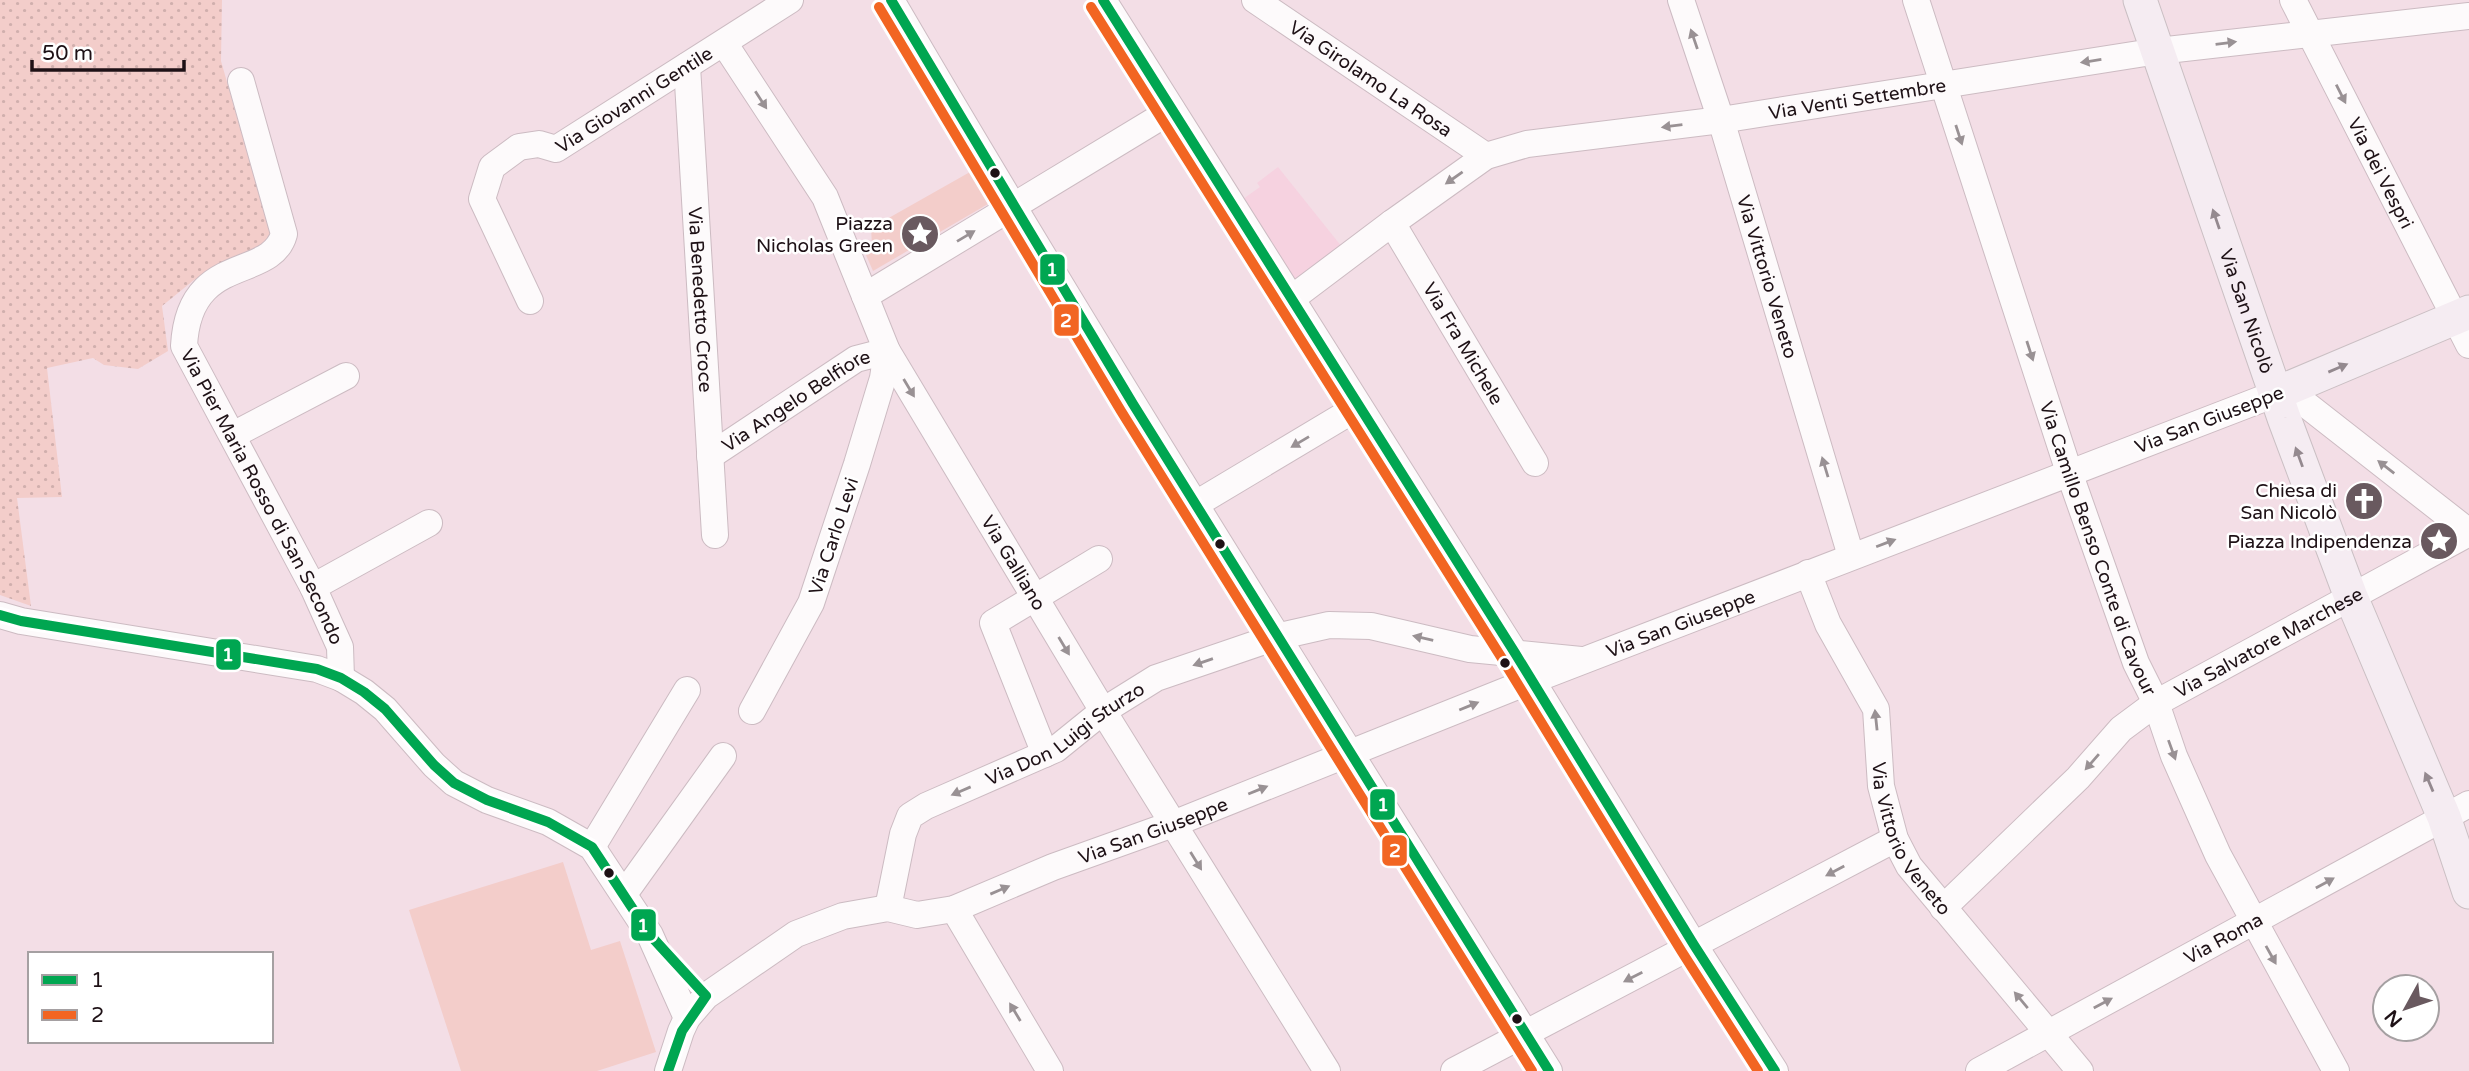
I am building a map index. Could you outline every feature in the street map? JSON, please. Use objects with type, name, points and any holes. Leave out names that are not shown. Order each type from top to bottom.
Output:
[{"type":"main road","name":"Via San Nicolò","points":[[2140,0],[2276,394],[2351,597],[2456,811],[2469,892]]},
{"type":"main road","name":"Via San Giuseppe","points":[[2276,394],[2465,325]]},
{"type":"street","name":"Via Giovanni Gentile","points":[[530,301],[482,199],[492,167],[519,147],[539,144],[556,149],[790,0]]},
{"type":"street","points":[[891,0],[1013,208],[1276,636],[1549,1071]]},
{"type":"street","name":"Via Girolamo La Rosa","points":[[1255,0],[1486,156]]},
{"type":"street","name":"Via Vittorio Veneto","points":[[1681,0],[1721,120],[1851,556]]},
{"type":"street","name":"Via Camillo Benso Conte di Cavour","points":[[1916,0],[2069,472],[2136,663],[2218,855],[2336,1071]]},
{"type":"street","name":"Via dei Vespri","points":[[2293,0],[2465,325]]},
{"type":"street","points":[[1113,8],[1172,110],[1775,1071]]},
{"type":"street","name":"Via Venti Settembre","points":[[1291,299],[1486,156],[1527,144],[1721,120],[2158,51],[2469,16]]},
{"type":"street","name":"Via Galliano","points":[[724,43],[825,197],[887,351],[1102,711],[1327,1071]]},
{"type":"street","name":"Via Benedetto Croce","points":[[687,66],[715,536]]},
{"type":"street","name":"Via Pier Maria Rosso di San Secondo","points":[[241,81],[284,234],[281,246],[271,253],[214,280],[203,290],[193,303],[184,346],[313,587],[340,647],[341,678]]},
{"type":"street","points":[[865,296],[1172,110]]},
{"type":"street","name":"Via Fra Michele","points":[[1392,223],[1535,463]]},
{"type":"street","name":"Via Angelo Belfiore","points":[[710,456],[856,359],[887,351]]},
{"type":"street","name":"Via Carlo Levi","points":[[752,711],[811,603],[883,379],[887,351]]},
{"type":"street","points":[[233,435],[346,376]]},
{"type":"street","points":[[2276,394],[2308,406],[2469,533]]},
{"type":"street","name":"Via San Giuseppe","points":[[888,908],[917,915],[954,909],[1053,867],[1173,824],[1584,660],[2276,394]]},
{"type":"street","points":[[1196,504],[1358,407]]},
{"type":"street","points":[[313,587],[429,523]]},
{"type":"street","name":"Via Salvatore Marchese","points":[[1943,908],[2078,778],[2121,729],[2155,703],[2469,533]]},
{"type":"street","points":[[1045,754],[993,623],[1099,559]]},
{"type":"street","name":"Via Vittorio Veneto","points":[[1808,573],[1828,624],[1876,709],[1881,786],[1895,839],[1909,866],[2080,1071]]},
{"type":"street","points":[[0,615],[21,621],[317,669],[341,678],[384,709],[434,765],[454,783],[487,800],[548,822],[592,847],[650,934],[706,996]]},
{"type":"street","name":"Via Don Luigi Sturzo","points":[[888,908],[903,834],[910,816],[926,806],[1056,750],[1102,711],[1156,678],[1276,636],[1329,625],[1371,626],[1470,649],[1584,660]]},
{"type":"street","points":[[592,847],[687,690]]},
{"type":"street","points":[[624,894],[723,756]]},
{"type":"street","name":"Via Roma","points":[[1979,1071],[2456,811]]},
{"type":"street","points":[[1454,1071],[1895,839]]},
{"type":"street","points":[[668,1071],[687,1018],[706,996],[796,933],[843,916],[888,908]]},
{"type":"street","points":[[954,909],[1050,1071]]},
{"type":"street","points":[[650,934],[687,1018]]},
{"type":"shaded area","points":[[0,0],[222,0],[221,61],[272,240],[194,280],[162,306],[168,351],[138,369],[104,365],[93,358],[47,368],[62,497],[17,498],[31,606],[0,595]]},
{"type":"shaded area","points":[[1278,167],[1342,247],[1296,283],[1243,199],[1260,187],[1257,183]]},
{"type":"shaded area","points":[[970,172],[988,204],[873,271],[866,255],[872,245],[871,228]]},
{"type":"shaded area","points":[[563,862],[591,950],[620,941],[656,1052],[597,1071],[461,1071],[409,910]]},
{"type":"transit line","name":"1","points":[[891,0],[1133,404],[1549,1071]]},
{"type":"transit line","name":"1","points":[[1103,0],[1775,1071]]},
{"type":"transit line","name":"2","points":[[879,7],[1121,411],[1532,1071]]},
{"type":"transit line","name":"2","points":[[1091,7],[1503,660],[1758,1071]]},
{"type":"transit line","name":"1","points":[[0,615],[21,621],[317,669],[341,678],[385,709],[434,765],[454,783],[487,800],[548,822],[592,847],[650,935],[706,996],[682,1031],[668,1071]]},
{"type":"place","name":"Piazza Nicholas Green","points":[[920,234]]},
{"type":"place","name":"Chiesa di San Nicolò","points":[[2364,501]]},
{"type":"place","name":"Piazza Indipendenza","points":[[2439,541]]}]
